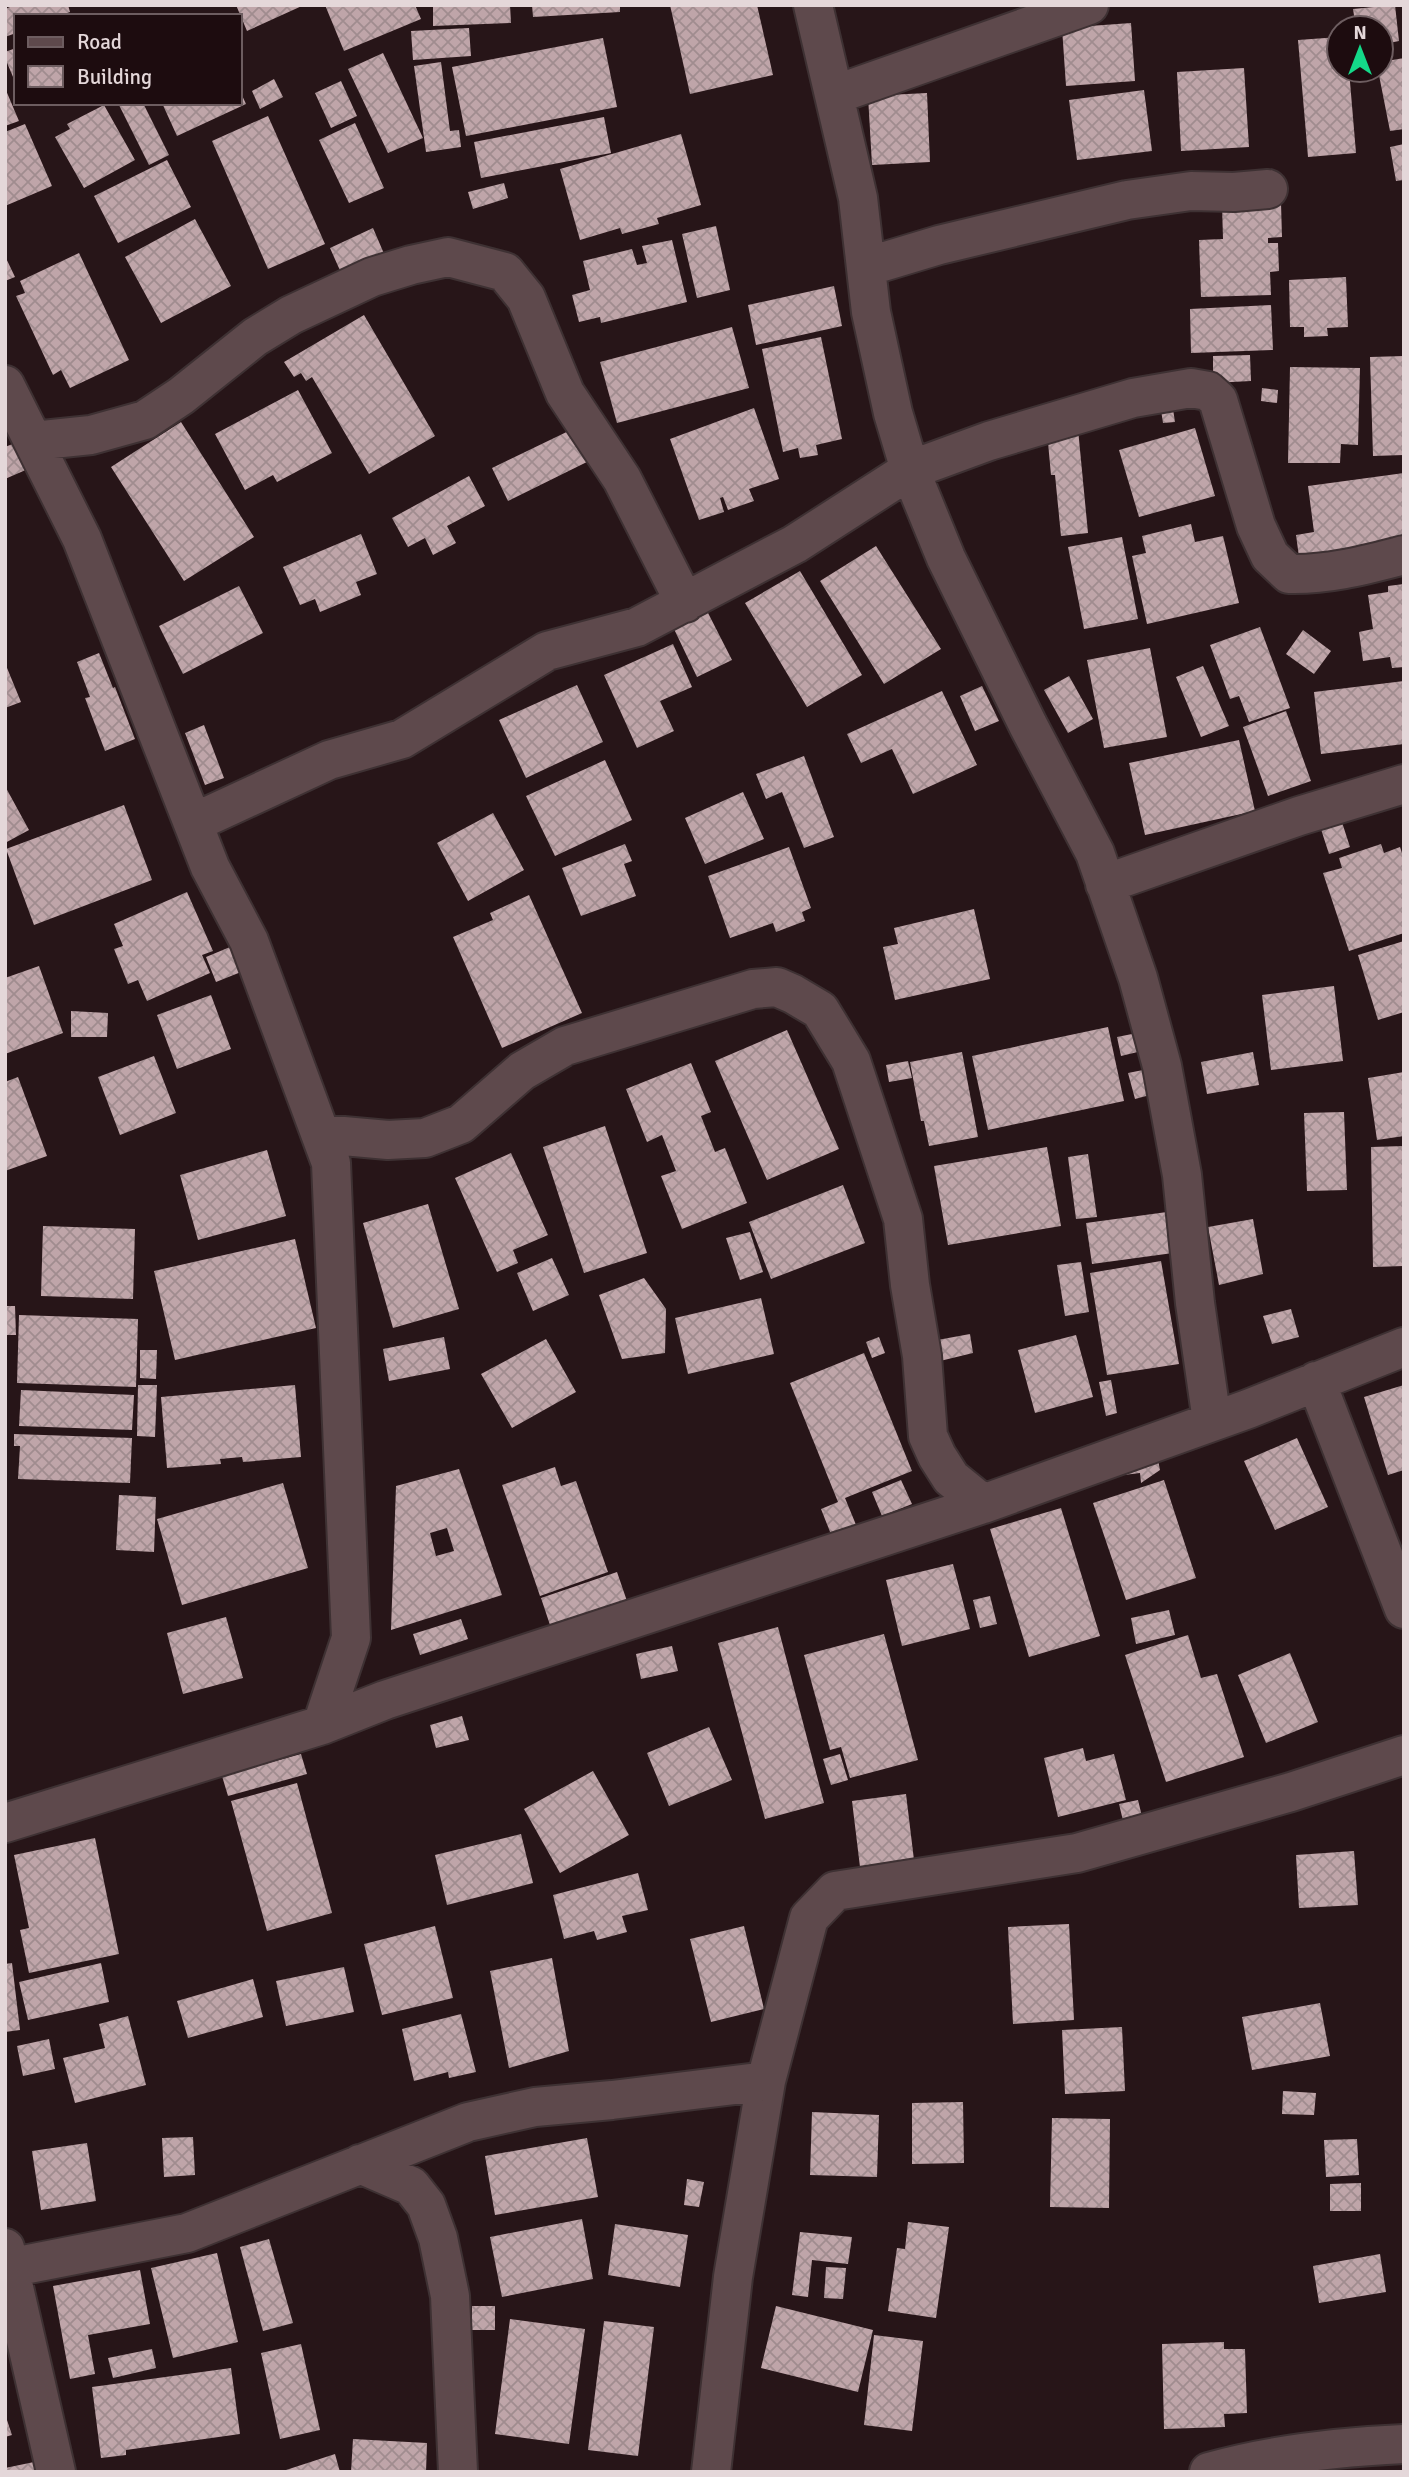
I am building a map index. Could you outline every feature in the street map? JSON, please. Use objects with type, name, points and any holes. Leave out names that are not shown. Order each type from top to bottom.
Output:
[{"type":"street","points":[[813,5],[858,198],[871,312],[892,413],[910,470],[946,558],[1095,853],[1138,978],[1162,1066],[1182,1175],[1195,1303],[1212,1421]]},
{"type":"street","points":[[834,95],[1089,5]]},
{"type":"street","points":[[866,267],[939,245],[1127,200],[1191,191],[1234,192],[1268,189]]},
{"type":"street","points":[[33,441],[91,435],[145,420],[181,396],[255,337],[291,315],[372,278],[411,265],[448,257],[505,272],[526,298],[565,393],[622,479],[685,603]]},
{"type":"street","points":[[5,385],[82,539],[211,867],[249,941],[331,1163],[351,1638],[322,1725]]},
{"type":"street","points":[[193,823],[329,760],[402,739],[547,651],[637,627],[795,544],[910,470],[989,441],[1133,398],[1191,388],[1208,391],[1219,400],[1256,526],[1270,556],[1289,573],[1343,571],[1404,555]]},
{"type":"street","points":[[1105,884],[1404,784]]},
{"type":"street","points":[[321,1134],[388,1140],[425,1138],[461,1124],[522,1072],[565,1045],[753,989],[777,987],[793,994],[820,1010],[851,1061],[903,1219],[910,1285],[922,1356],[928,1436],[951,1478],[983,1504]]},
{"type":"street","points":[[8,1826],[322,1725],[385,1700],[983,1504],[1212,1421],[1404,1347]]},
{"type":"street","points":[[1316,1381],[1404,1609]]},
{"type":"street","points":[[351,1638],[385,1700]]},
{"type":"street","points":[[711,2472],[733,2277],[766,2081],[809,1918],[835,1891],[1077,1853],[1291,1792],[1404,1755]]},
{"type":"street","points":[[56,2472],[13,2327],[7,2258],[187,2233],[468,2122],[535,2107],[766,2081]]},
{"type":"street","points":[[359,2164],[411,2186],[426,2204],[438,2238],[450,2296],[458,2472]]},
{"type":"street","points":[[1209,2472],[1247,2461],[1305,2452],[1404,2444]]},
{"type":"building","points":[[15,5],[68,5],[70,12],[14,14],[14,34],[5,37],[5,9]]},
{"type":"building","points":[[236,5],[304,5],[247,31]]},
{"type":"building","points":[[325,5],[415,5],[421,19],[344,51]]},
{"type":"building","points":[[433,5],[510,5],[511,23],[433,26]]},
{"type":"building","points":[[532,5],[620,5],[620,12],[533,17]]},
{"type":"building","points":[[670,5],[757,5],[773,75],[690,94]]},
{"type":"building","points":[[1395,5],[1399,41],[1395,42],[1395,14],[1354,14],[1353,9]]},
{"type":"building","points":[[1131,23],[1135,81],[1066,86],[1062,28]]},
{"type":"building","points":[[469,28],[471,56],[413,60],[411,31]]},
{"type":"building","points":[[603,38],[617,107],[466,136],[452,67]]},
{"type":"building","points":[[1325,38],[1325,84],[1350,84],[1356,153],[1308,157],[1298,40]]},
{"type":"building","points":[[14,49],[14,79],[5,58],[5,52]]},
{"type":"building","points":[[383,53],[423,138],[388,153],[348,69]]},
{"type":"building","points":[[1404,58],[1404,129],[1390,131],[1381,84],[1395,84],[1395,60]]},
{"type":"building","points":[[441,62],[450,131],[459,130],[461,147],[426,152],[414,66]]},
{"type":"building","points":[[1244,68],[1249,147],[1181,151],[1177,72]]},
{"type":"building","points":[[274,79],[283,97],[260,109],[252,91]]},
{"type":"building","points":[[341,81],[357,116],[331,128],[315,93]]},
{"type":"building","points":[[5,88],[19,121],[5,126]]},
{"type":"building","points":[[1144,90],[1152,151],[1077,160],[1069,100]]},
{"type":"building","points":[[927,93],[930,162],[872,165],[868,96]]},
{"type":"building","points":[[242,95],[246,104],[177,136],[163,105],[242,105]]},
{"type":"building","points":[[104,105],[135,160],[84,188],[55,137],[70,129],[67,124]]},
{"type":"building","points":[[119,105],[144,105],[169,155],[149,165]]},
{"type":"building","points":[[268,116],[325,244],[268,269],[212,141]]},
{"type":"building","points":[[604,117],[611,153],[481,178],[474,142]]},
{"type":"building","points":[[355,123],[384,188],[349,203],[319,140]]},
{"type":"building","points":[[25,124],[52,186],[5,206],[5,132]]},
{"type":"building","points":[[681,134],[701,205],[657,218],[659,224],[622,234],[620,228],[580,240],[560,169]]},
{"type":"building","points":[[1404,144],[1404,180],[1396,181],[1390,147]]},
{"type":"building","points":[[167,160],[191,207],[118,243],[94,196]]},
{"type":"building","points":[[504,183],[508,198],[473,209],[468,192]]},
{"type":"building","points":[[1281,203],[1282,237],[1268,238],[1268,243],[1278,243],[1279,271],[1270,272],[1271,295],[1201,297],[1199,240],[1223,239],[1222,205]]},
{"type":"building","points":[[195,219],[231,286],[161,323],[125,257]]},
{"type":"building","points":[[716,226],[730,290],[697,298],[682,234]]},
{"type":"building","points":[[373,228],[385,256],[342,275],[330,248]]},
{"type":"building","points":[[672,240],[687,302],[601,323],[600,317],[579,322],[572,295],[590,290],[583,261],[632,249],[637,265],[647,263],[642,246]]},
{"type":"building","points":[[79,253],[129,360],[70,388],[61,370],[53,375],[16,296],[25,293],[20,281]]},
{"type":"building","points":[[5,256],[15,277],[5,281]]},
{"type":"building","points":[[1346,277],[1348,327],[1327,328],[1328,336],[1304,337],[1304,327],[1290,327],[1289,280]]},
{"type":"building","points":[[834,286],[842,326],[756,345],[748,305]]},
{"type":"building","points":[[1271,305],[1273,350],[1191,353],[1190,309]]},
{"type":"building","points":[[364,315],[435,436],[369,474],[312,377],[306,381],[301,373],[294,377],[284,362]]},
{"type":"building","points":[[732,327],[749,388],[617,423],[600,362]]},
{"type":"building","points":[[821,337],[842,439],[816,445],[818,455],[800,458],[798,448],[783,452],[762,349]]},
{"type":"building","points":[[1250,355],[1251,381],[1213,383],[1213,356]]},
{"type":"building","points":[[1404,356],[1404,455],[1373,456],[1370,357]]},
{"type":"building","points":[[1290,367],[1360,368],[1358,445],[1341,444],[1340,463],[1288,463]]},
{"type":"building","points":[[1262,388],[1278,390],[1277,403],[1261,401]]},
{"type":"building","points":[[298,390],[332,453],[277,482],[273,475],[245,490],[215,434]]},
{"type":"building","points":[[754,408],[779,479],[749,489],[754,501],[728,510],[723,497],[720,498],[724,512],[699,520],[670,439]]},
{"type":"building","points":[[1173,409],[1175,422],[1163,423],[1161,410]]},
{"type":"building","points":[[181,422],[254,537],[184,581],[111,467]]},
{"type":"building","points":[[579,426],[595,458],[508,501],[492,468]]},
{"type":"building","points":[[1195,428],[1215,496],[1139,517],[1119,450]]},
{"type":"building","points":[[1078,429],[1088,533],[1061,536],[1055,475],[1051,475],[1047,432]]},
{"type":"building","points":[[15,443],[28,469],[5,479],[5,447]]},
{"type":"building","points":[[1404,473],[1404,544],[1299,557],[1296,535],[1314,532],[1308,486]]},
{"type":"building","points":[[469,476],[485,506],[447,526],[456,543],[433,555],[425,538],[408,547],[392,518]]},
{"type":"building","points":[[1191,524],[1195,542],[1223,536],[1239,603],[1147,624],[1132,556],[1146,553],[1142,536]]},
{"type":"building","points":[[361,534],[377,574],[356,582],[361,595],[320,612],[315,599],[300,605],[283,567]]},
{"type":"building","points":[[1122,537],[1138,619],[1084,629],[1068,547]]},
{"type":"building","points":[[876,546],[941,649],[884,684],[820,581]]},
{"type":"building","points":[[800,571],[862,675],[807,707],[745,603]]},
{"type":"building","points":[[1404,584],[1404,667],[1392,668],[1390,657],[1363,661],[1359,632],[1373,629],[1368,595],[1388,592],[1388,586]]},
{"type":"building","points":[[239,586],[263,633],[183,674],[159,626]]},
{"type":"building","points":[[707,611],[732,660],[697,677],[673,627]]},
{"type":"building","points":[[1260,627],[1290,708],[1249,722],[1239,696],[1230,699],[1210,645]]},
{"type":"building","points":[[1303,630],[1331,651],[1314,674],[1286,654]]},
{"type":"building","points":[[673,644],[692,687],[660,701],[674,731],[637,748],[604,675]]},
{"type":"building","points":[[1150,648],[1167,737],[1104,748],[1087,660]]},
{"type":"building","points":[[99,653],[135,739],[105,751],[85,698],[90,697],[77,662]]},
{"type":"building","points":[[5,663],[21,702],[5,708]]},
{"type":"building","points":[[1203,666],[1229,726],[1201,737],[1176,677]]},
{"type":"building","points":[[1069,676],[1093,719],[1068,733],[1044,690]]},
{"type":"building","points":[[1404,681],[1404,744],[1321,754],[1314,692]]},
{"type":"building","points":[[577,685],[603,742],[526,778],[499,720]]},
{"type":"building","points":[[982,686],[999,721],[975,731],[960,696]]},
{"type":"building","points":[[942,691],[977,765],[913,794],[892,749],[861,763],[847,734]]},
{"type":"building","points":[[1286,711],[1311,781],[1268,796],[1243,727]]},
{"type":"building","points":[[204,725],[224,778],[205,785],[185,733]]},
{"type":"building","points":[[1239,740],[1255,811],[1145,835],[1129,763]]},
{"type":"building","points":[[804,756],[834,837],[804,848],[782,792],[766,799],[756,774]]},
{"type":"building","points":[[605,760],[632,820],[555,856],[526,796]]},
{"type":"building","points":[[5,786],[29,830],[5,843]]},
{"type":"building","points":[[743,792],[764,839],[705,864],[685,818]]},
{"type":"building","points":[[124,805],[152,880],[34,925],[6,849]]},
{"type":"building","points":[[493,813],[524,870],[468,901],[437,843]]},
{"type":"building","points":[[1339,813],[1350,847],[1329,854],[1318,820]]},
{"type":"building","points":[[625,844],[632,861],[624,864],[636,896],[581,916],[562,868]]},
{"type":"building","points":[[1381,844],[1384,853],[1400,847],[1404,859],[1404,933],[1349,951],[1323,873],[1342,868],[1339,858]]},
{"type":"building","points":[[789,847],[811,908],[802,912],[805,921],[776,932],[773,923],[730,938],[708,876]]},
{"type":"building","points":[[187,892],[213,951],[202,955],[210,973],[147,1001],[138,980],[128,984],[114,949],[123,946],[114,924]]},
{"type":"building","points":[[529,895],[582,1013],[502,1048],[453,937],[493,920],[490,913]]},
{"type":"building","points":[[974,909],[990,979],[895,1000],[883,947],[898,944],[894,928]]},
{"type":"building","points":[[1404,941],[1404,1012],[1378,1020],[1358,955]]},
{"type":"building","points":[[230,947],[241,972],[216,982],[206,957]]},
{"type":"building","points":[[39,966],[63,1033],[5,1054],[5,978]]},
{"type":"building","points":[[1334,986],[1343,1061],[1271,1070],[1262,995]]},
{"type":"building","points":[[211,995],[231,1049],[177,1069],[157,1015]]},
{"type":"building","points":[[71,1011],[108,1013],[107,1037],[71,1037]]},
{"type":"building","points":[[1108,1027],[1124,1101],[988,1130],[972,1056]]},
{"type":"building","points":[[787,1030],[839,1149],[767,1180],[715,1061]]},
{"type":"building","points":[[1142,1032],[1146,1050],[1121,1056],[1117,1037]]},
{"type":"building","points":[[962,1052],[978,1137],[929,1146],[924,1121],[921,1121],[910,1062]]},
{"type":"building","points":[[1253,1052],[1259,1085],[1207,1094],[1201,1062]]},
{"type":"building","points":[[154,1056],[176,1113],[120,1135],[98,1077]]},
{"type":"building","points":[[908,1061],[912,1078],[889,1082],[886,1065]]},
{"type":"building","points":[[691,1063],[711,1112],[701,1116],[715,1152],[725,1148],[747,1203],[682,1229],[661,1176],[676,1171],[662,1135],[647,1142],[626,1089]]},
{"type":"building","points":[[1143,1070],[1150,1095],[1135,1099],[1128,1073]]},
{"type":"building","points":[[1404,1072],[1404,1136],[1377,1140],[1368,1078]]},
{"type":"building","points":[[18,1077],[47,1156],[5,1171],[5,1082]]},
{"type":"building","points":[[1344,1112],[1347,1190],[1307,1191],[1304,1113]]},
{"type":"building","points":[[605,1126],[647,1253],[584,1273],[543,1147]]},
{"type":"building","points":[[1404,1146],[1404,1266],[1373,1267],[1371,1147]]},
{"type":"building","points":[[1047,1147],[1061,1226],[948,1245],[934,1166]]},
{"type":"building","points":[[267,1150],[286,1216],[198,1240],[180,1175]]},
{"type":"building","points":[[511,1153],[548,1235],[513,1250],[518,1263],[497,1272],[455,1178]]},
{"type":"building","points":[[1088,1154],[1097,1217],[1076,1219],[1068,1157]]},
{"type":"building","points":[[843,1185],[865,1243],[771,1279],[749,1222]]},
{"type":"building","points":[[428,1204],[459,1309],[393,1328],[363,1223]]},
{"type":"building","points":[[1167,1212],[1173,1253],[1092,1264],[1086,1223]]},
{"type":"building","points":[[1253,1219],[1263,1274],[1219,1285],[1208,1227]]},
{"type":"building","points":[[43,1226],[135,1229],[133,1299],[41,1296]]},
{"type":"building","points":[[750,1232],[763,1272],[740,1280],[726,1238]]},
{"type":"building","points":[[295,1239],[316,1328],[175,1360],[154,1271]]},
{"type":"building","points":[[552,1258],[569,1295],[533,1311],[517,1273]]},
{"type":"building","points":[[1161,1261],[1179,1364],[1107,1375],[1090,1273]]},
{"type":"building","points":[[1081,1262],[1089,1312],[1065,1316],[1057,1265]]},
{"type":"building","points":[[644,1278],[666,1309],[665,1353],[622,1359],[599,1295]]},
{"type":"building","points":[[761,1298],[774,1354],[688,1374],[675,1318]]},
{"type":"building","points":[[5,1306],[15,1306],[16,1335],[5,1335]]},
{"type":"building","points":[[1291,1309],[1299,1337],[1272,1344],[1263,1316]]},
{"type":"building","points":[[19,1315],[138,1319],[136,1387],[17,1383]]},
{"type":"building","points":[[970,1334],[973,1353],[940,1361],[932,1341]]},
{"type":"building","points":[[1076,1335],[1093,1397],[1035,1413],[1018,1350]]},
{"type":"building","points":[[444,1337],[450,1369],[389,1381],[383,1349]]},
{"type":"building","points":[[879,1337],[885,1353],[872,1358],[866,1342]]},
{"type":"building","points":[[546,1339],[576,1392],[512,1428],[481,1374]]},
{"type":"building","points":[[140,1350],[157,1350],[156,1379],[140,1378]]},
{"type":"building","points":[[864,1353],[912,1471],[845,1498],[861,1537],[836,1547],[821,1509],[838,1502],[790,1383]]},
{"type":"building","points":[[1111,1380],[1117,1413],[1106,1416],[1099,1382]]},
{"type":"building","points":[[138,1385],[157,1385],[155,1437],[137,1436]]},
{"type":"building","points":[[295,1385],[301,1457],[243,1462],[242,1457],[220,1459],[221,1464],[167,1468],[161,1397]]},
{"type":"building","points":[[1404,1385],[1404,1470],[1388,1475],[1364,1397]]},
{"type":"building","points":[[21,1390],[134,1395],[132,1430],[19,1426]]},
{"type":"building","points":[[14,1434],[132,1438],[130,1483],[18,1479],[20,1446],[14,1446]]},
{"type":"building","points":[[1297,1438],[1328,1507],[1275,1530],[1244,1461]]},
{"type":"building","points":[[1157,1455],[1160,1470],[1141,1483],[1140,1473],[1124,1475],[1121,1460]]},
{"type":"building","points":[[555,1467],[561,1486],[576,1481],[608,1572],[540,1596],[502,1485]]},
{"type":"building","points":[[459,1469],[502,1595],[391,1630],[396,1486]],"holes":[[[447,1528],[454,1551],[436,1556],[430,1533]]]},
{"type":"building","points":[[901,1480],[912,1504],[882,1516],[872,1492]]},
{"type":"building","points":[[1164,1480],[1196,1578],[1126,1600],[1093,1503]]},
{"type":"building","points":[[283,1483],[308,1568],[182,1605],[157,1519]]},
{"type":"building","points":[[119,1495],[156,1497],[154,1552],[116,1550]]},
{"type":"building","points":[[1061,1508],[1100,1636],[1029,1657],[990,1529]]},
{"type":"building","points":[[953,1564],[970,1629],[902,1646],[886,1580]]},
{"type":"building","points":[[617,1572],[628,1604],[552,1631],[541,1598]]},
{"type":"building","points":[[990,1596],[997,1624],[980,1628],[973,1600]]},
{"type":"building","points":[[1169,1610],[1175,1635],[1136,1644],[1131,1618]]},
{"type":"building","points":[[226,1617],[243,1678],[183,1694],[167,1633]]},
{"type":"building","points":[[461,1619],[468,1639],[420,1655],[413,1634]]},
{"type":"building","points":[[778,1627],[824,1803],[765,1819],[718,1643]]},
{"type":"building","points":[[884,1634],[918,1760],[850,1778],[841,1747],[830,1750],[804,1655]]},
{"type":"building","points":[[1188,1635],[1201,1678],[1217,1674],[1244,1757],[1166,1782],[1125,1655]]},
{"type":"building","points":[[672,1646],[678,1671],[641,1679],[636,1654]]},
{"type":"building","points":[[1290,1653],[1318,1722],[1266,1743],[1238,1675]]},
{"type":"building","points":[[462,1716],[469,1740],[436,1748],[430,1725]]},
{"type":"building","points":[[709,1727],[732,1780],[669,1806],[647,1753]]},
{"type":"building","points":[[1083,1748],[1086,1761],[1114,1754],[1126,1800],[1058,1817],[1044,1758]]},
{"type":"building","points":[[301,1754],[307,1774],[228,1796],[222,1776]]},
{"type":"building","points":[[840,1754],[848,1780],[831,1785],[823,1759]]},
{"type":"building","points":[[593,1771],[629,1835],[560,1873],[524,1809]]},
{"type":"building","points":[[297,1783],[332,1913],[267,1931],[231,1801]]},
{"type":"building","points":[[906,1794],[914,1860],[860,1867],[852,1801]]},
{"type":"building","points":[[1138,1800],[1145,1829],[1126,1833],[1119,1804]]},
{"type":"building","points":[[521,1834],[533,1883],[447,1905],[435,1855]]},
{"type":"building","points":[[95,1838],[119,1954],[29,1973],[20,1930],[29,1928],[14,1855]]},
{"type":"building","points":[[1354,1851],[1358,1905],[1299,1908],[1296,1855]]},
{"type":"building","points":[[638,1873],[648,1910],[622,1916],[627,1932],[597,1940],[594,1931],[564,1939],[553,1895]]},
{"type":"building","points":[[1069,1924],[1074,2020],[1013,2024],[1008,1927]]},
{"type":"building","points":[[435,1926],[453,1998],[382,2015],[364,1944]]},
{"type":"building","points":[[744,1926],[764,2009],[711,2022],[690,1939]]},
{"type":"building","points":[[552,1958],[569,2051],[509,2068],[490,1971]]},
{"type":"building","points":[[12,1963],[20,2030],[5,2032],[5,1964]]},
{"type":"building","points":[[101,1963],[109,2002],[28,2020],[19,1982]]},
{"type":"building","points":[[344,1967],[354,2012],[286,2026],[276,1981]]},
{"type":"building","points":[[253,1979],[263,2017],[188,2038],[177,2001]]},
{"type":"building","points":[[1320,2003],[1330,2056],[1252,2070],[1242,2017]]},
{"type":"building","points":[[461,2014],[476,2072],[449,2078],[448,2072],[414,2081],[402,2029]]},
{"type":"building","points":[[128,2016],[146,2085],[75,2103],[63,2058],[105,2048],[99,2024]]},
{"type":"building","points":[[1122,2027],[1125,2091],[1065,2094],[1062,2030]]},
{"type":"building","points":[[49,2039],[55,2069],[23,2076],[17,2046]]},
{"type":"building","points":[[1283,2091],[1316,2093],[1314,2115],[1282,2114]]},
{"type":"building","points":[[963,2102],[964,2163],[912,2164],[912,2103]]},
{"type":"building","points":[[812,2112],[879,2115],[877,2177],[810,2175]]},
{"type":"building","points":[[1052,2118],[1110,2119],[1109,2208],[1050,2207]]},
{"type":"building","points":[[193,2137],[195,2175],[164,2177],[162,2138]]},
{"type":"building","points":[[587,2138],[598,2197],[495,2215],[485,2156]]},
{"type":"building","points":[[1357,2139],[1359,2175],[1326,2177],[1324,2140]]},
{"type":"building","points":[[87,2143],[96,2201],[41,2210],[32,2151]]},
{"type":"building","points":[[687,2179],[704,2182],[699,2207],[684,2205]]},
{"type":"building","points":[[1361,2183],[1361,2211],[1330,2211],[1330,2184]]},
{"type":"building","points":[[582,2219],[593,2279],[502,2297],[490,2237]]},
{"type":"building","points":[[908,2222],[949,2227],[936,2318],[888,2311],[897,2248],[905,2249]]},
{"type":"building","points":[[615,2224],[688,2235],[680,2287],[608,2275]]},
{"type":"building","points":[[800,2232],[852,2237],[848,2264],[812,2260],[808,2297],[792,2295]]},
{"type":"building","points":[[269,2239],[293,2323],[263,2331],[240,2247]]},
{"type":"building","points":[[217,2253],[238,2342],[173,2358],[151,2268]]},
{"type":"building","points":[[1380,2254],[1386,2292],[1319,2303],[1313,2266]]},
{"type":"building","points":[[826,2267],[846,2268],[843,2299],[824,2298]]},
{"type":"building","points":[[140,2270],[150,2324],[88,2335],[95,2374],[70,2379],[53,2286]]},
{"type":"building","points":[[472,2306],[495,2306],[495,2330],[472,2330]]},
{"type":"building","points":[[776,2306],[873,2330],[858,2392],[761,2368]]},
{"type":"building","points":[[510,2319],[585,2329],[569,2444],[495,2434]]},
{"type":"building","points":[[604,2321],[654,2327],[638,2456],[588,2450]]},
{"type":"building","points":[[874,2335],[923,2341],[912,2431],[864,2425]]},
{"type":"building","points":[[1224,2342],[1224,2349],[1245,2349],[1247,2413],[1224,2414],[1225,2427],[1164,2429],[1162,2344]]},
{"type":"building","points":[[301,2344],[320,2430],[280,2439],[261,2353]]},
{"type":"building","points":[[152,2349],[156,2368],[113,2378],[108,2358]]},
{"type":"building","points":[[231,2368],[240,2434],[126,2450],[126,2455],[101,2458],[92,2387]]},
{"type":"building","points":[[5,2414],[12,2435],[5,2437]]},
{"type":"building","points":[[353,2439],[427,2443],[426,2472],[351,2472]]},
{"type":"building","points":[[335,2454],[340,2472],[286,2472],[286,2470]]},
{"type":"building","points":[[34,2462],[36,2472],[5,2472],[5,2468]]}]
